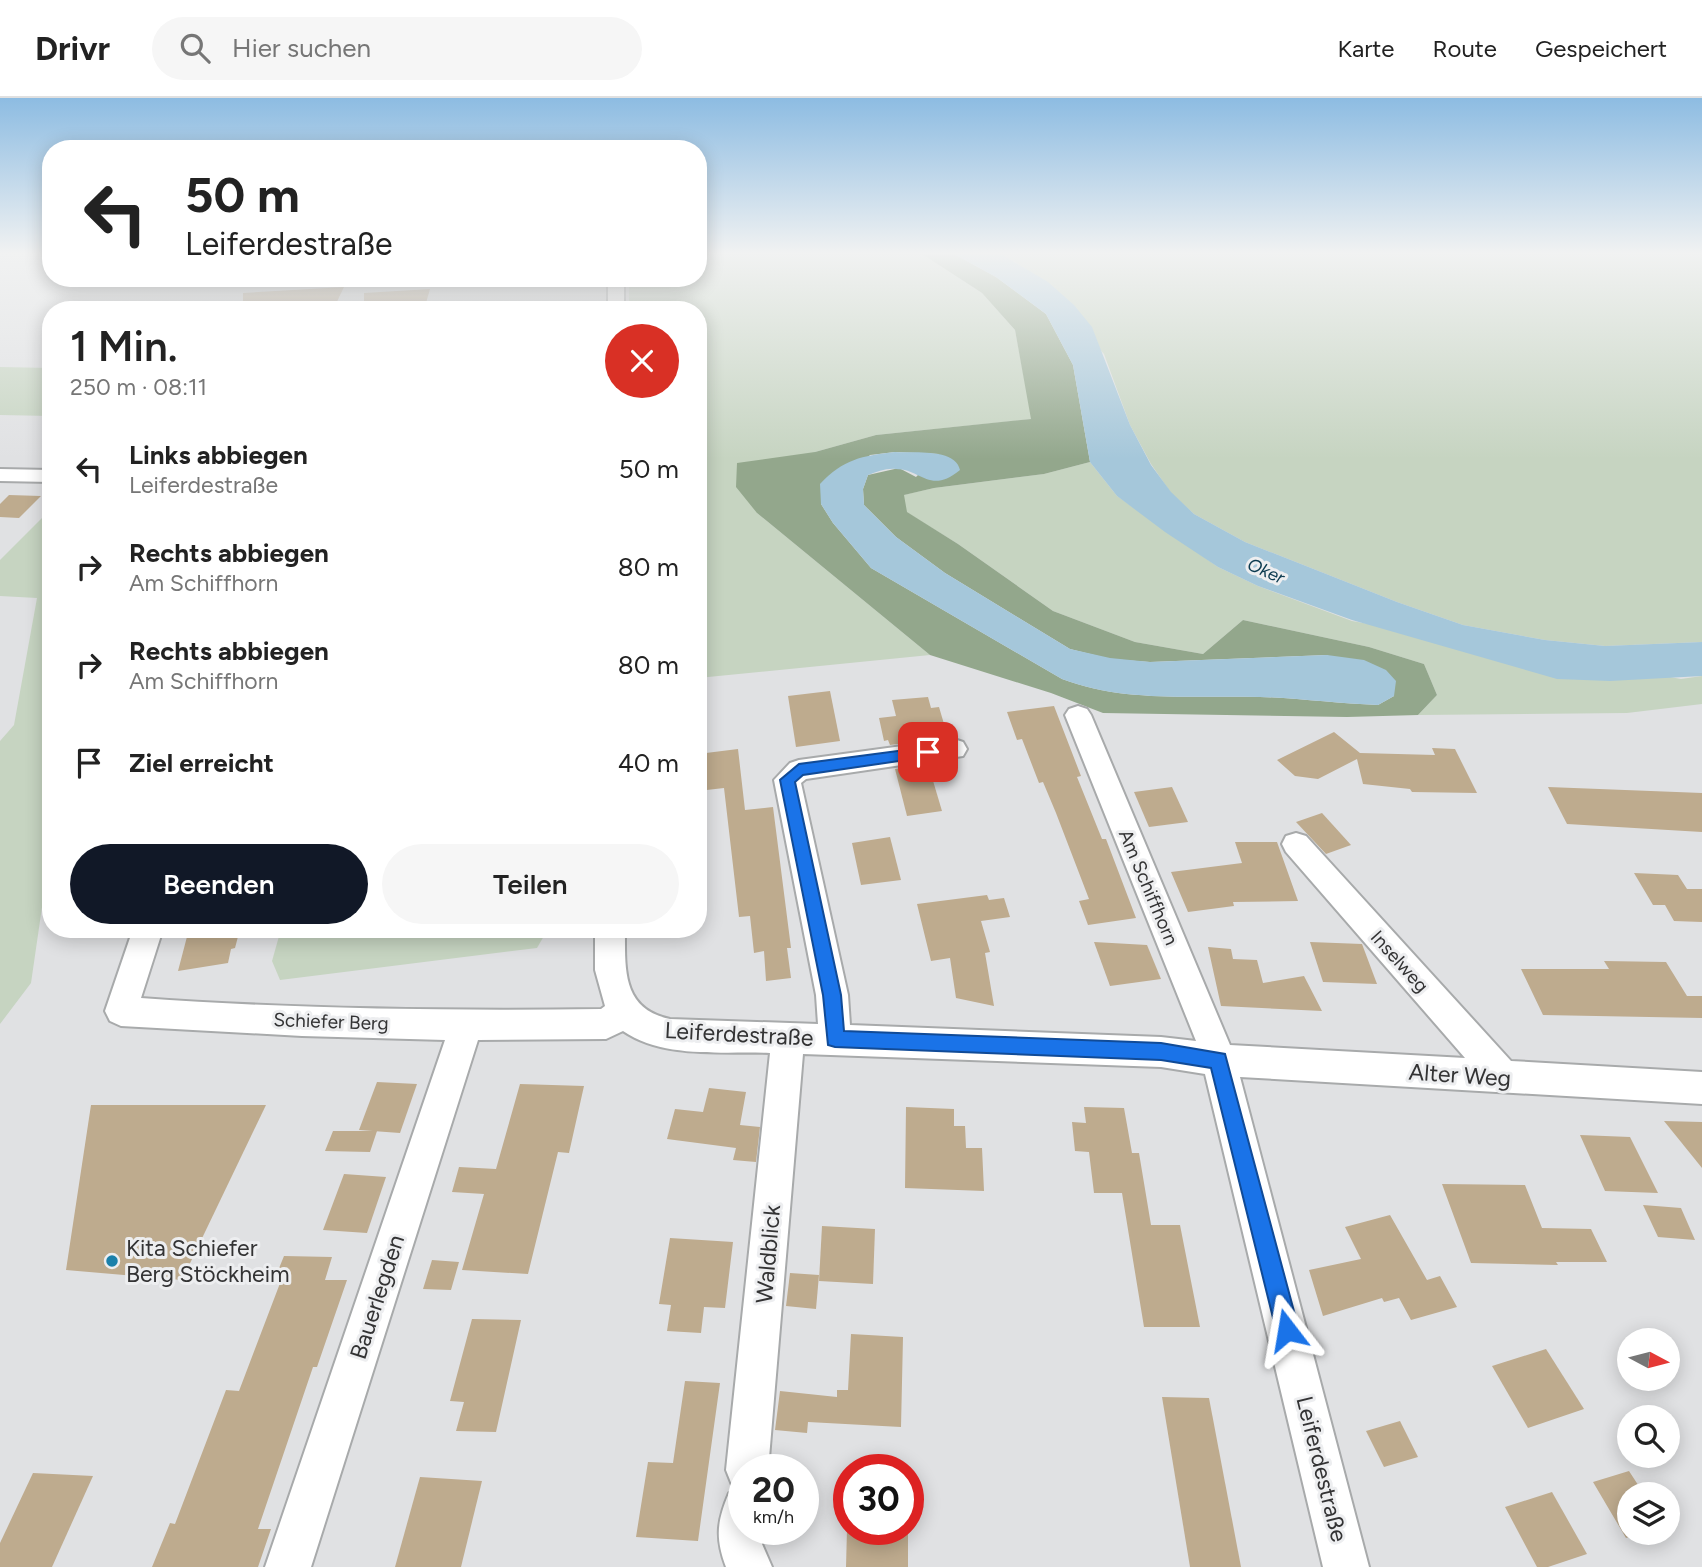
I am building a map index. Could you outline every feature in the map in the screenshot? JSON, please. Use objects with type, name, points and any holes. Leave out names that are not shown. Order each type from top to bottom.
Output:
[{"type":"street","points":[[0,475],[42,476]]},
{"type":"street","name":"Am Schiffhorn","points":[[1078,715],[1209,1029],[1218,1060]]},
{"type":"street","points":[[835,1039],[832,995],[787,780],[799,770],[954,749]]},
{"type":"street","name":"Inselweg","points":[[1296,844],[1504,1078]]},
{"type":"street","name":"Schiefer Berg","points":[[145,938],[121,1011],[194,1017],[466,1026],[606,1024],[625,1012]]},
{"type":"street","points":[[611,938],[614,989],[625,1012]]},
{"type":"street","name":"Leiferdestraße","points":[[625,1012],[644,1027],[670,1034],[1161,1052],[1218,1060],[1346,1567]]},
{"type":"street","name":"Bauerlegden","points":[[288,1567],[466,1026]]},
{"type":"street","name":"Waldblick","points":[[749,1454],[788,1038]]},
{"type":"street","name":"Alter Weg","points":[[1218,1060],[1702,1088]]},
{"type":"street","points":[[740,1545],[749,1567]]},
{"type":"green space","points":[[707,323],[1008,323],[1015,330],[1032,419],[876,435],[815,452],[757,513],[930,655],[707,677]]},
{"type":"green space","points":[[1008,323],[1051,323],[1073,365],[1090,462],[1044,474],[934,488],[904,495],[907,512],[958,544],[1053,611],[1135,642],[1203,654],[1243,620],[1369,647],[1424,664],[1437,695],[1418,715],[1347,717],[1103,713],[1051,693],[930,655],[757,513],[736,487],[737,463],[815,452],[876,435],[1031,419],[1015,330]],"holes":[[[895,452],[939,454],[916,477],[899,468],[868,475],[863,489],[864,505],[896,537],[945,573],[1070,649],[1110,659],[1150,662],[1327,655],[1394,696],[1378,705],[1260,697],[1135,695],[1086,687],[1062,679],[871,568],[833,523],[821,504],[870,455]]]},
{"type":"green space","points":[[1074,323],[1702,323],[1702,642],[1605,646],[1545,640],[1463,625],[1245,542],[1194,514],[1171,493],[1151,464],[1130,425],[1104,354]]},
{"type":"green space","points":[[0,367],[42,368],[42,416],[0,415]]},
{"type":"green space","points":[[1090,462],[1117,496],[1218,567],[1258,586],[1352,621],[1681,679],[1702,676],[1702,704],[1627,713],[1418,715],[1437,695],[1424,664],[1369,647],[1243,620],[1203,654],[1135,642],[1053,611],[958,544],[906,512],[903,495],[934,488],[1044,474]]},
{"type":"green space","points":[[42,518],[42,907],[31,983],[0,1024],[0,741],[14,725],[37,598],[0,596],[0,560]]},
{"type":"green space","points":[[278,938],[543,938],[537,948],[280,980],[272,961]]},
{"type":"water","name":"Oker","points":[[1051,323],[1088,323],[1130,425],[1151,465],[1171,492],[1194,514],[1245,542],[1463,625],[1545,640],[1605,646],[1702,642],[1702,676],[1610,681],[1557,679],[1352,620],[1258,586],[1218,567],[1117,496],[1090,462],[1073,365]]},
{"type":"water","points":[[895,452],[942,455],[957,463],[960,470],[950,477],[933,481],[896,469],[868,475],[863,489],[864,505],[896,537],[945,573],[1070,649],[1110,658],[1150,662],[1327,655],[1364,660],[1386,670],[1396,681],[1394,696],[1378,705],[1260,697],[1135,695],[1086,687],[1062,679],[871,568],[833,523],[821,504],[820,484],[837,469],[854,460]]},
{"type":"building","points":[[9,495],[41,496],[19,518],[0,517],[0,504]]},
{"type":"building","points":[[830,691],[840,741],[796,747],[788,696]]},
{"type":"building","points":[[928,697],[931,708],[939,707],[947,734],[920,737],[921,741],[890,745],[888,740],[884,741],[879,718],[896,716],[892,700]]},
{"type":"building","points":[[1054,706],[1081,776],[1077,777],[1102,839],[1106,839],[1136,918],[1088,925],[1079,901],[1089,899],[1043,782],[1039,783],[1022,739],[1017,740],[1007,712]]},
{"type":"building","points":[[1334,732],[1360,753],[1435,755],[1432,748],[1455,749],[1477,793],[1412,792],[1410,789],[1363,784],[1357,759],[1318,779],[1295,776],[1277,760]]},
{"type":"building","points":[[738,749],[745,810],[773,807],[791,948],[787,948],[791,978],[766,981],[764,951],[754,953],[750,916],[739,917],[724,788],[707,790],[707,753]]},
{"type":"building","points":[[928,764],[942,811],[907,816],[895,769]]},
{"type":"building","points":[[1172,787],[1188,822],[1149,827],[1134,792]]},
{"type":"building","points":[[1548,787],[1702,793],[1702,832],[1567,824]]},
{"type":"building","points":[[1322,813],[1351,845],[1326,854],[1296,822]]},
{"type":"building","points":[[890,837],[901,880],[861,885],[852,843]]},
{"type":"building","points":[[1235,842],[1277,842],[1298,901],[1233,902],[1234,906],[1188,912],[1171,872],[1242,863]]},
{"type":"building","points":[[1634,873],[1678,875],[1687,889],[1702,889],[1702,922],[1674,921],[1665,905],[1653,905]]},
{"type":"building","points":[[987,895],[989,900],[1004,898],[1010,917],[981,921],[990,952],[985,953],[994,1006],[956,998],[950,958],[931,961],[917,904]]},
{"type":"building","points":[[187,938],[238,938],[235,948],[231,949],[228,963],[178,971]]},
{"type":"building","points":[[1094,942],[1147,945],[1161,979],[1110,986]]},
{"type":"building","points":[[1310,942],[1362,944],[1377,984],[1323,982]]},
{"type":"building","points":[[1208,947],[1231,949],[1233,959],[1257,960],[1263,983],[1304,976],[1322,1011],[1221,1006]]},
{"type":"building","points":[[1604,961],[1666,962],[1687,996],[1702,996],[1702,1018],[1543,1015],[1521,969],[1609,969]]},
{"type":"building","points":[[377,1082],[417,1084],[400,1133],[359,1130]]},
{"type":"building","points":[[520,1084],[584,1086],[569,1153],[558,1152],[528,1274],[462,1270],[484,1194],[452,1192],[459,1167],[496,1169]]},
{"type":"building","points":[[709,1088],[746,1092],[740,1125],[760,1127],[756,1162],[733,1160],[736,1148],[667,1139],[675,1109],[703,1112]]},
{"type":"building","name":"Kita Schiefer Berg Stöckheim","points":[[91,1105],[266,1105],[182,1280],[66,1270]]},
{"type":"building","points":[[906,1107],[954,1109],[954,1126],[965,1126],[966,1148],[982,1148],[984,1191],[905,1188]]},
{"type":"building","points":[[1084,1107],[1124,1108],[1132,1153],[1139,1153],[1151,1225],[1180,1225],[1200,1327],[1144,1327],[1122,1193],[1094,1193],[1089,1152],[1075,1151],[1072,1122],[1086,1123]]},
{"type":"building","points":[[1664,1121],[1702,1122],[1702,1168]]},
{"type":"building","points":[[333,1131],[377,1131],[370,1152],[325,1151]]},
{"type":"building","points":[[1580,1135],[1630,1137],[1658,1193],[1605,1191]]},
{"type":"building","points":[[344,1174],[386,1177],[367,1233],[323,1230]]},
{"type":"building","points":[[1442,1184],[1525,1185],[1542,1228],[1591,1229],[1607,1262],[1556,1262],[1558,1265],[1471,1263]]},
{"type":"building","points":[[1643,1205],[1681,1208],[1695,1240],[1658,1237]]},
{"type":"building","points":[[1390,1215],[1427,1280],[1440,1276],[1457,1307],[1411,1320],[1399,1298],[1384,1302],[1382,1298],[1323,1316],[1309,1270],[1361,1259],[1345,1227]]},
{"type":"building","points":[[822,1226],[875,1229],[873,1284],[819,1281]]},
{"type":"building","points":[[670,1238],[733,1242],[725,1308],[704,1307],[701,1333],[667,1331],[671,1305],[659,1304]]},
{"type":"building","points":[[284,1256],[332,1257],[325,1280],[347,1280],[317,1367],[313,1367],[258,1529],[271,1529],[258,1567],[152,1567],[170,1523],[175,1524],[226,1390],[239,1391],[282,1278],[275,1278]]},
{"type":"building","points":[[432,1260],[459,1262],[451,1290],[423,1289]]},
{"type":"building","points":[[790,1273],[819,1275],[816,1309],[786,1306]]},
{"type":"building","points":[[472,1319],[521,1320],[496,1432],[456,1431],[464,1402],[450,1401]]},
{"type":"building","points":[[851,1334],[903,1337],[901,1427],[808,1422],[807,1433],[775,1430],[780,1391],[837,1397],[837,1390],[848,1390]]},
{"type":"building","points":[[1546,1349],[1584,1409],[1528,1428],[1492,1366]]},
{"type":"building","points":[[685,1381],[720,1383],[698,1541],[636,1537],[648,1462],[673,1463]]},
{"type":"building","points":[[1162,1397],[1209,1398],[1241,1567],[1190,1567]]},
{"type":"building","points":[[1400,1421],[1418,1457],[1384,1467],[1366,1431]]},
{"type":"building","points":[[1629,1471],[1636,1482],[1617,1482],[1617,1523],[1593,1482]]},
{"type":"building","points":[[33,1473],[93,1476],[52,1567],[0,1567],[0,1543]]},
{"type":"building","points":[[420,1477],[482,1481],[461,1567],[395,1567]]},
{"type":"building","points":[[1552,1492],[1587,1554],[1548,1567],[1537,1567],[1505,1507]]},
{"type":"building","points":[[847,1545],[908,1545],[908,1567],[846,1567]]},
{"type":"place","name":"Kita Schiefer Berg Stöckheim","points":[[112,1261]]},
{"type":"route","points":[[928,752],[799,770],[787,780],[832,995],[835,1039],[1161,1052],[1218,1060],[1287,1330]]}]
